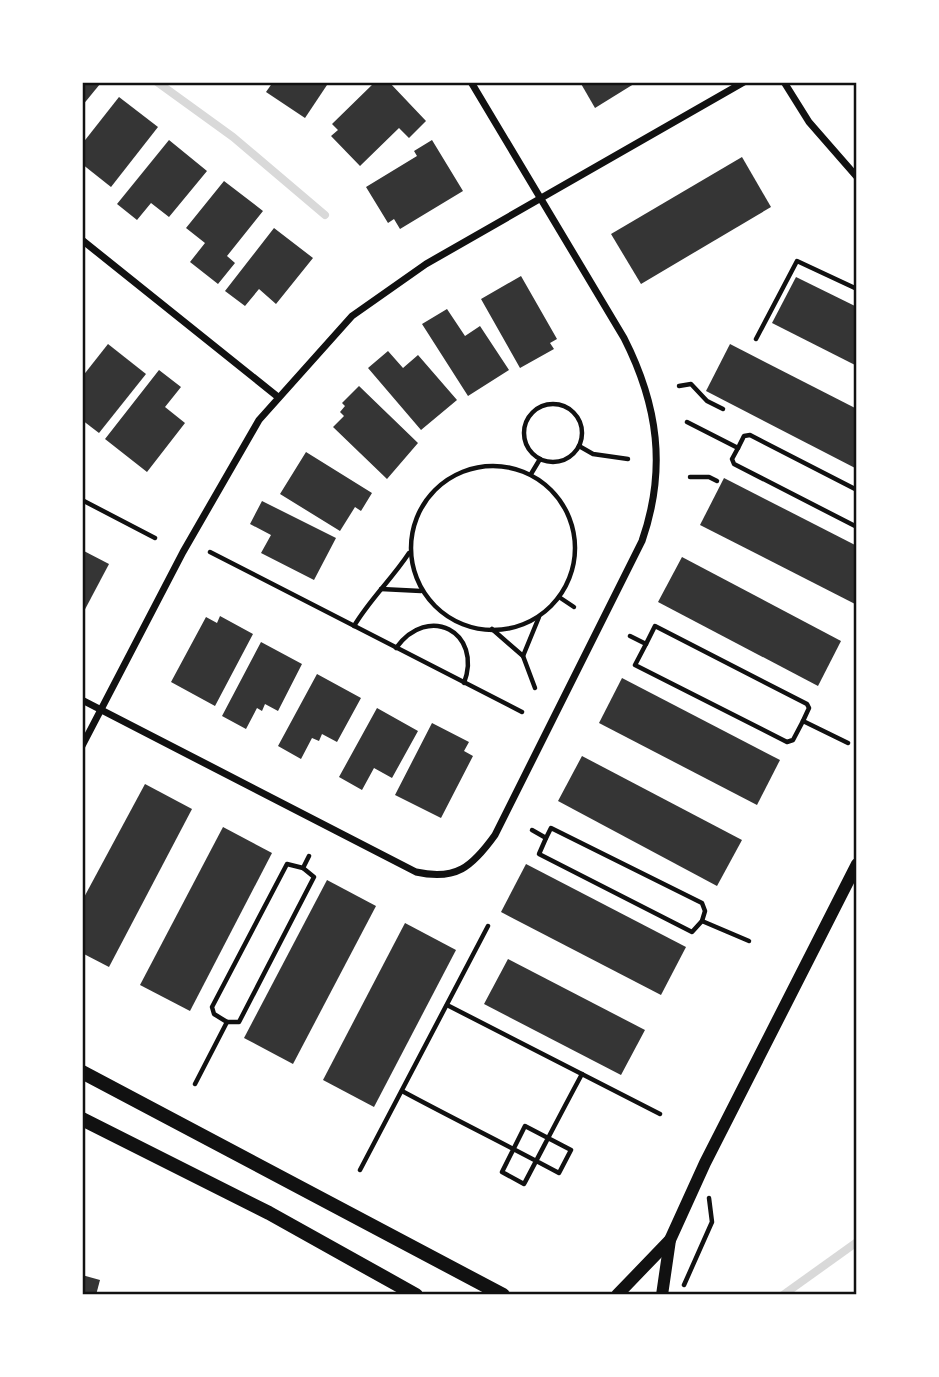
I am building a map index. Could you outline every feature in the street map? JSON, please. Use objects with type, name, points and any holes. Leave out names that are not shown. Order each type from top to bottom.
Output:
[{"type":"main road","points":[[82,1072],[503,1295]]},
{"type":"main road","points":[[82,1119],[269,1213],[416,1295]]},
{"type":"street","points":[[82,700],[416,872],[435,876],[453,874],[478,859],[495,835],[642,541],[650,520],[658,440],[643,376],[624,338],[471,82]]},
{"type":"street","points":[[82,746],[229,468],[258,420],[352,316],[382,293],[744,82]]},
{"type":"street","points":[[784,82],[809,122],[857,177]]},
{"type":"street","points":[[82,240],[278,397]]},
{"type":"street","points":[[662,1295],[670,1240],[705,1163],[857,864]]},
{"type":"street","points":[[617,1295],[670,1240]]},
{"type":"path","points":[[756,339],[797,261],[856,287]]},
{"type":"path","points":[[679,386],[691,384],[707,401],[723,409]]},
{"type":"path","points":[[558,404],[574,413],[582,431],[579,446],[569,457],[560,461],[540,459],[527,446],[524,428],[532,412],[540,407],[558,404]]},
{"type":"path","points":[[687,422],[738,448]]},
{"type":"path","points":[[857,490],[750,435],[744,436],[732,460],[734,464],[857,527]]},
{"type":"path","points":[[579,446],[593,454],[628,459]]},
{"type":"path","points":[[531,474],[540,459]]},
{"type":"path","points":[[504,465],[531,474],[552,489],[568,510],[576,535],[576,561],[567,586],[559,597],[531,622],[506,630],[480,629],[455,621],[422,591],[409,553],[414,522],[428,497],[449,478],[475,467],[504,465]]},
{"type":"path","points":[[690,477],[709,477],[717,481]]},
{"type":"path","points":[[82,500],[155,538]]},
{"type":"path","points":[[210,552],[522,712]]},
{"type":"path","points":[[354,626],[370,599],[409,553]]},
{"type":"path","points":[[380,589],[422,591]]},
{"type":"path","points":[[559,597],[574,607]]},
{"type":"path","points":[[523,656],[540,615]]},
{"type":"path","points":[[449,630],[455,621]]},
{"type":"path","points":[[397,648],[413,630],[425,625],[449,630],[466,646],[468,671],[464,682]]},
{"type":"path","points":[[655,626],[807,704],[809,708],[803,720],[793,740],[788,742],[635,665],[655,626]]},
{"type":"path","points":[[492,629],[523,656],[535,688]]},
{"type":"path","points":[[631,636],[646,644]]},
{"type":"path","points":[[803,720],[848,743]]},
{"type":"path","points":[[551,828],[702,903],[705,911],[702,921],[692,932],[539,854],[551,828]]},
{"type":"path","points":[[532,830],[547,838]]},
{"type":"path","points":[[303,868],[309,856]]},
{"type":"path","points":[[287,864],[303,868],[314,877],[239,1022],[227,1022],[214,1014],[212,1007],[287,864]]},
{"type":"path","points":[[702,921],[749,941]]},
{"type":"path","points":[[360,1170],[488,926]]},
{"type":"path","points":[[447,1005],[660,1114]]},
{"type":"path","points":[[195,1084],[227,1022]]},
{"type":"path","points":[[402,1091],[513,1149],[536,1161],[559,1173],[570,1150],[548,1139],[525,1126],[513,1149],[502,1172],[524,1184],[536,1161],[548,1139],[582,1074]]},
{"type":"path","points":[[682,1292],[712,1222],[705,1163]]},
{"type":"building","points":[[82,82],[100,84],[82,106]]},
{"type":"building","points":[[273,82],[329,82],[305,118],[266,92]]},
{"type":"building","points":[[375,82],[389,82],[426,121],[409,138],[399,128],[360,166],[331,136],[338,130],[332,124]]},
{"type":"building","points":[[580,82],[637,82],[595,108]]},
{"type":"building","points":[[119,97],[158,127],[111,187],[82,164],[82,144]]},
{"type":"building","points":[[169,140],[207,171],[169,217],[151,203],[137,220],[117,204]]},
{"type":"building","points":[[432,140],[463,191],[400,229],[394,219],[388,223],[366,187],[417,156],[414,151]]},
{"type":"building","points":[[742,157],[771,207],[641,284],[611,234]]},
{"type":"building","points":[[224,181],[263,211],[227,256],[235,263],[218,284],[190,262],[205,243],[186,228]]},
{"type":"building","points":[[274,228],[313,258],[276,304],[259,289],[245,306],[225,291]]},
{"type":"building","points":[[521,276],[557,339],[550,343],[554,349],[520,368],[481,299]]},
{"type":"building","points":[[796,277],[857,307],[857,366],[772,323]]},
{"type":"building","points":[[447,309],[465,336],[480,326],[509,370],[468,396],[422,324]]},
{"type":"building","points":[[108,344],[146,374],[99,433],[82,420],[82,377]]},
{"type":"building","points":[[730,344],[857,409],[857,469],[706,391]]},
{"type":"building","points":[[388,351],[403,368],[418,355],[457,400],[421,430],[368,368]]},
{"type":"building","points":[[159,370],[181,387],[165,407],[185,423],[147,472],[105,439]]},
{"type":"building","points":[[359,386],[418,443],[387,479],[333,427],[344,416],[340,412],[345,406],[342,403]]},
{"type":"building","points":[[306,452],[372,493],[361,511],[355,507],[340,531],[280,494]]},
{"type":"building","points":[[724,478],[857,546],[857,605],[700,525]]},
{"type":"building","points":[[262,501],[336,538],[314,580],[261,553],[271,535],[250,524]]},
{"type":"building","points":[[82,550],[109,564],[82,615]]},
{"type":"building","points":[[682,557],[841,641],[818,686],[658,602]]},
{"type":"building","points":[[220,616],[253,634],[215,706],[171,682],[206,617],[217,623]]},
{"type":"building","points":[[261,642],[302,664],[278,711],[265,704],[262,711],[257,708],[246,729],[222,716]]},
{"type":"building","points":[[317,674],[361,698],[337,742],[322,734],[319,741],[312,738],[301,759],[278,746]]},
{"type":"building","points":[[622,678],[780,760],[757,805],[599,723]]},
{"type":"building","points":[[377,708],[418,731],[392,778],[374,768],[362,790],[339,777]]},
{"type":"building","points":[[432,723],[469,742],[464,751],[473,756],[441,818],[395,795]]},
{"type":"building","points":[[582,756],[742,840],[717,886],[558,801]]},
{"type":"building","points":[[145,784],[192,809],[109,967],[82,953],[82,901]]},
{"type":"building","points":[[223,827],[272,853],[190,1011],[140,985]]},
{"type":"building","points":[[526,864],[686,947],[661,995],[501,912]]},
{"type":"building","points":[[327,880],[376,906],[293,1064],[244,1038]]},
{"type":"building","points":[[405,923],[456,950],[374,1107],[323,1080]]},
{"type":"building","points":[[508,959],[645,1030],[621,1075],[484,1004]]},
{"type":"building","points":[[82,1275],[100,1280],[96,1295],[82,1295]]},
{"type":"waterway","points":[[157,82],[233,137],[325,215]]},
{"type":"waterway","points":[[783,1295],[857,1242]]}]
